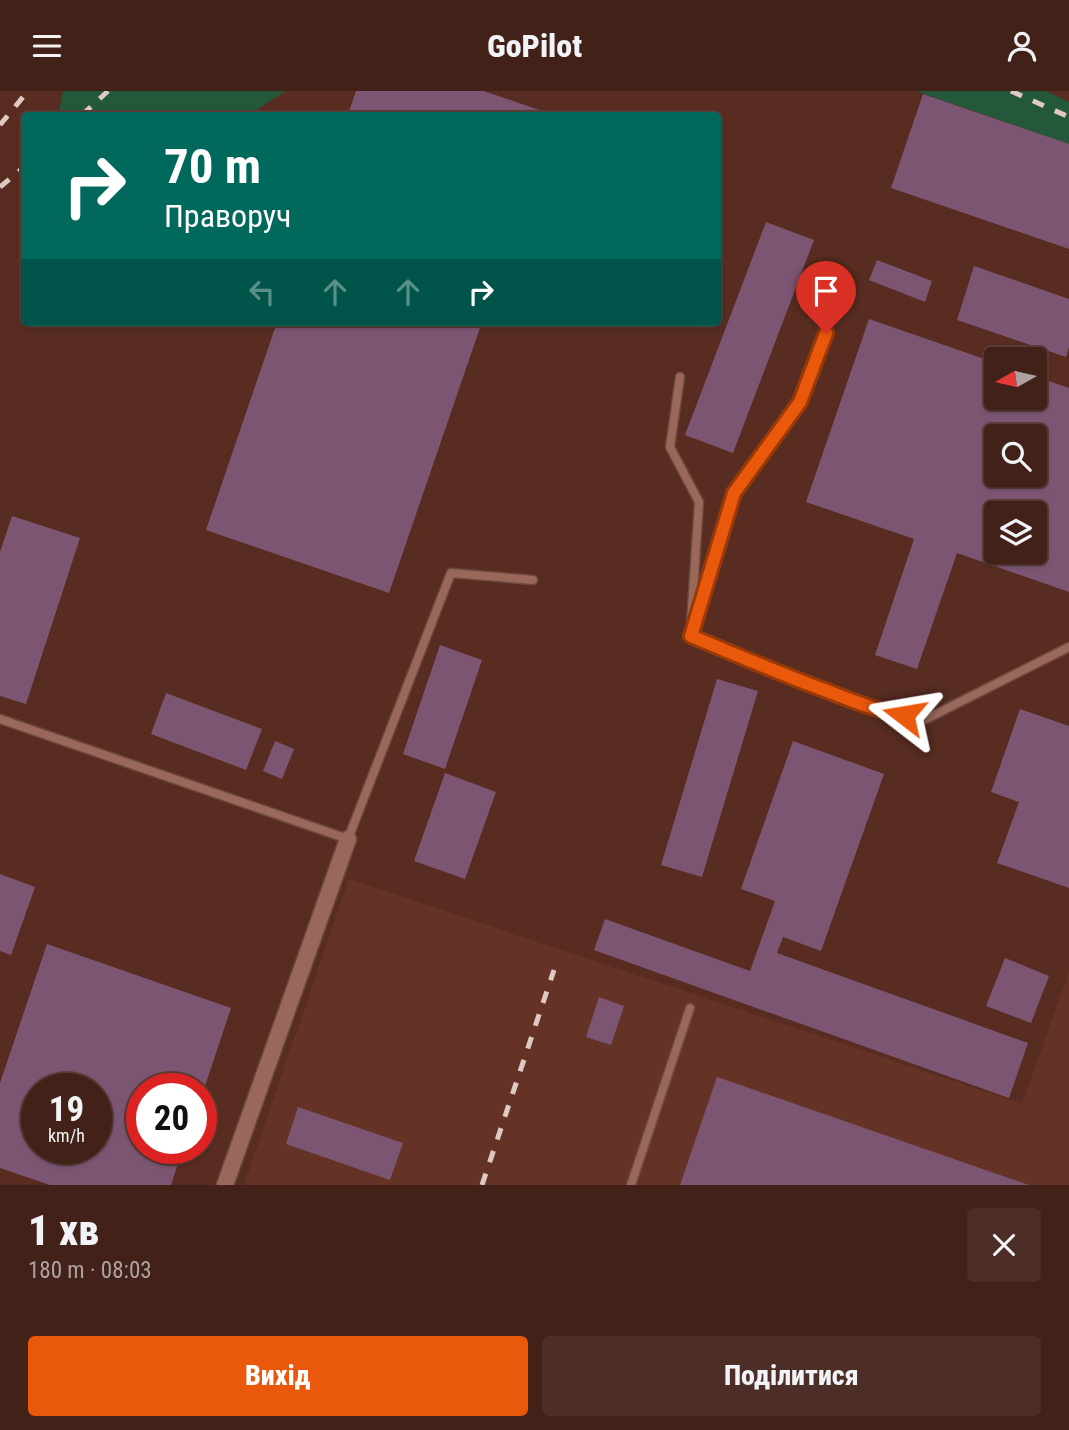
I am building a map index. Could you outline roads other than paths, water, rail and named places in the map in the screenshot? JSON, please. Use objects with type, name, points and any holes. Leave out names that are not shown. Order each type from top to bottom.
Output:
[{"type":"street","points":[[225,1185],[348,839]]},
{"type":"lane","points":[[691,636],[734,493],[800,402],[826,333]]},
{"type":"lane","points":[[680,377],[670,447],[699,502],[691,636]]},
{"type":"lane","points":[[0,719],[348,839],[451,573],[533,580]]},
{"type":"lane","points":[[691,636],[765,668],[883,712],[926,719],[1069,647]]},
{"type":"lane","points":[[631,1185],[690,1008]]},
{"type":"railway","points":[[0,125],[28,91]]},
{"type":"railway","points":[[85,112],[108,91]]},
{"type":"railway","points":[[1011,91],[1069,117]]},
{"type":"railway","points":[[0,187],[21,170]]},
{"type":"railway","points":[[482,1185],[554,970]]}]
